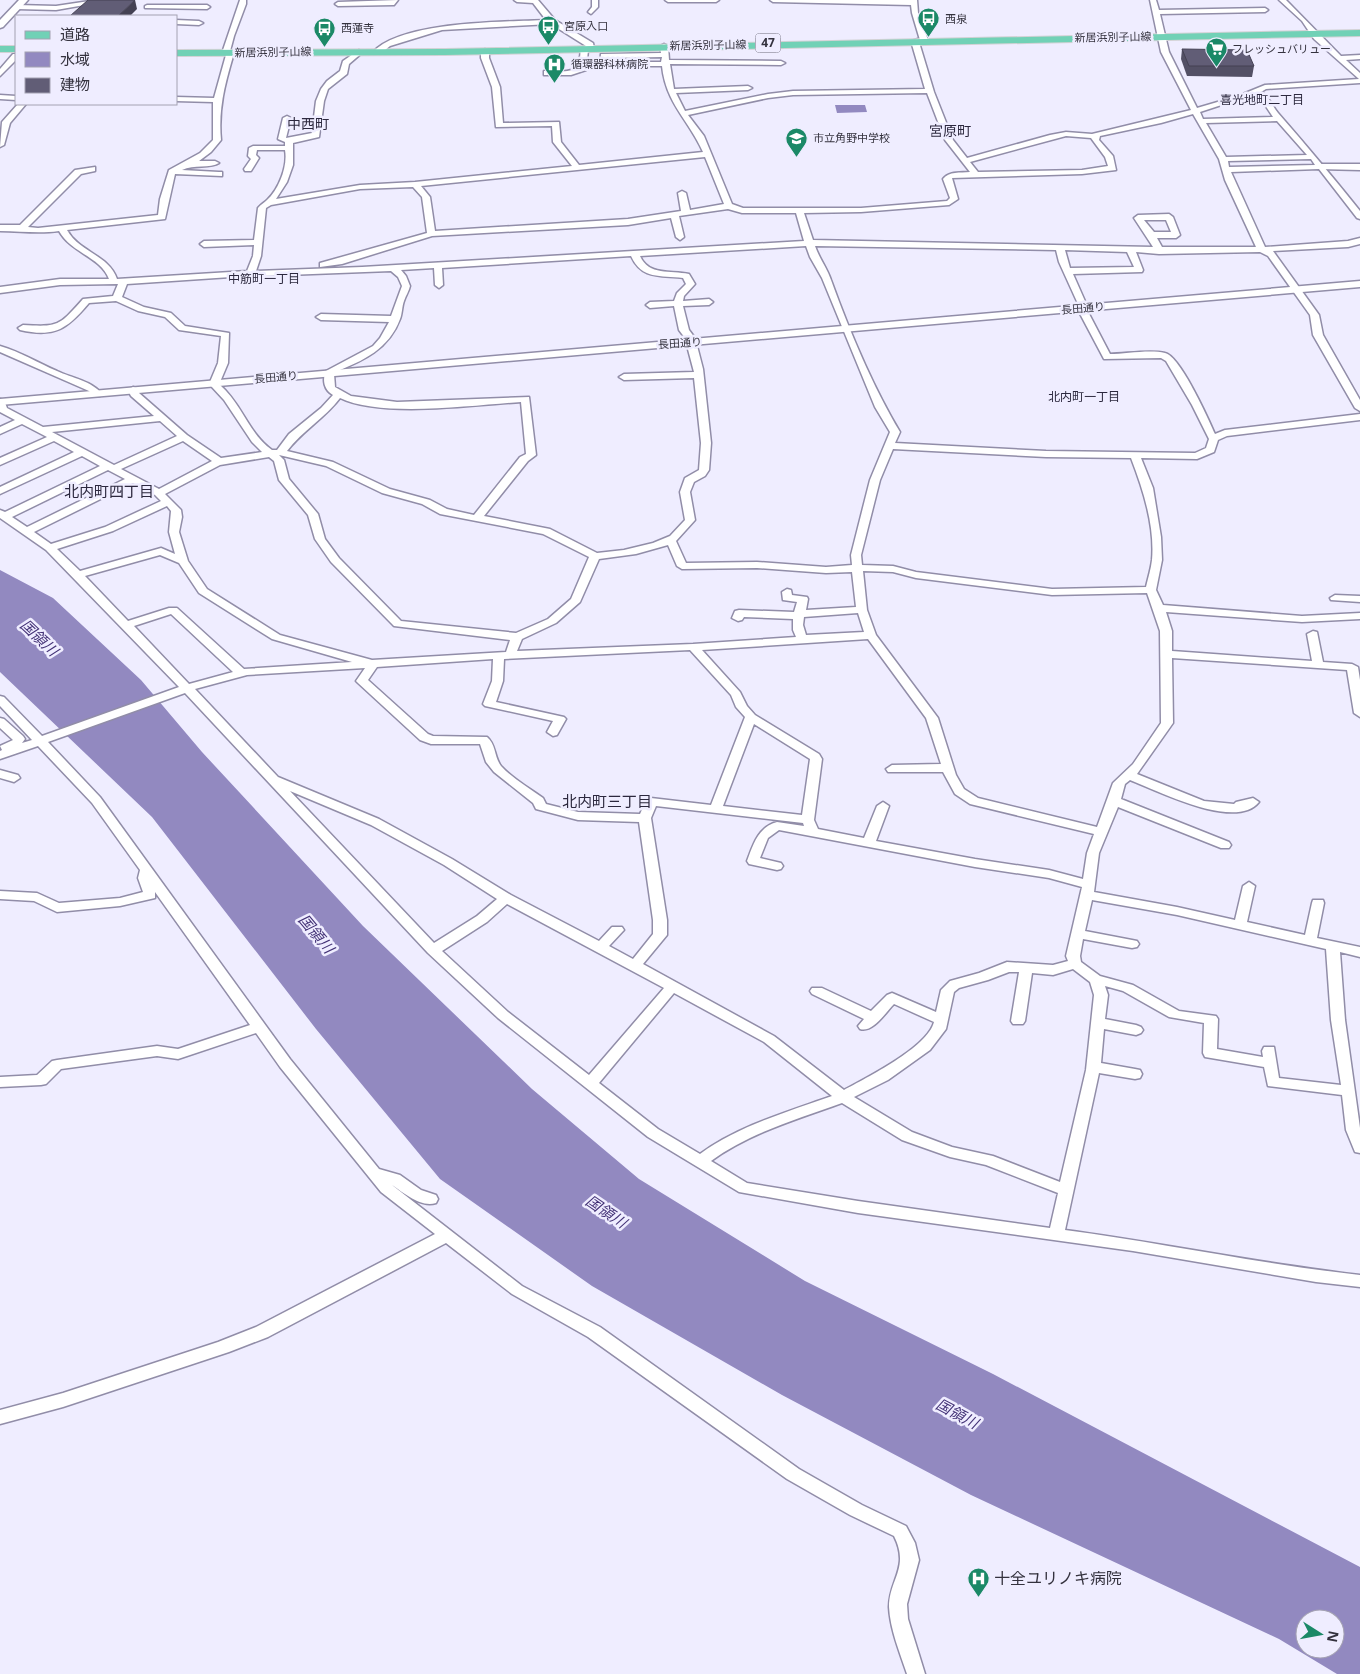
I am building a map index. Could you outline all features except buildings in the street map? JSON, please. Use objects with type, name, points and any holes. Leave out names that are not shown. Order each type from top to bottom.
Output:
[{"type":"main road","name":"新居浜別子山線","points":[[178,54],[588,48],[665,57],[920,40],[1360,33]]},
{"type":"main road","points":[[0,49],[15,49]]},
{"type":"street","points":[[0,25],[24,0]]},
{"type":"street","points":[[17,7],[56,8],[110,0]]},
{"type":"street","points":[[163,0],[151,3],[145,9],[207,7]]},
{"type":"street","points":[[0,228],[22,228],[38,232],[162,217],[164,199],[172,172],[190,163],[214,146],[217,140],[216,100],[228,53],[230,36],[243,0]]},
{"type":"street","points":[[338,4],[394,3],[395,0]]},
{"type":"street","points":[[517,0],[535,0],[543,16],[550,22],[577,35],[590,45],[581,70],[575,73],[547,73]]},
{"type":"street","points":[[590,12],[595,7],[595,0]]},
{"type":"street","points":[[668,0],[716,0]]},
{"type":"street","points":[[773,0],[914,1],[929,91],[949,140],[974,174]]},
{"type":"street","points":[[1153,0],[1165,52],[1195,111],[1223,159],[1238,201],[1260,243],[1261,249]]},
{"type":"street","points":[[1282,0],[1360,77]]},
{"type":"street","points":[[1156,12],[1265,10]]},
{"type":"street","points":[[178,22],[199,22]]},
{"type":"street","points":[[377,52],[387,44],[441,28],[550,22]]},
{"type":"street","points":[[485,51],[485,58],[496,87],[499,125],[556,124],[553,134],[555,142],[577,167]]},
{"type":"street","points":[[248,169],[254,158],[252,156],[253,148],[289,144],[316,135],[320,103],[324,89],[329,82],[344,72],[346,63],[359,52]]},
{"type":"street","points":[[665,57],[604,64],[604,56],[665,57],[781,63]]},
{"type":"street","points":[[0,74],[15,57]]},
{"type":"street","points":[[665,57],[668,84],[683,114],[700,136],[729,206]]},
{"type":"street","points":[[1339,58],[1360,57]]},
{"type":"street","points":[[965,161],[1050,137],[1066,134],[1094,136],[1122,127],[1161,121],[1256,92],[1265,87],[1360,81]]},
{"type":"street","points":[[672,91],[748,88]]},
{"type":"street","points":[[683,114],[768,96],[793,93],[929,91]]},
{"type":"street","points":[[1256,92],[1261,93],[1269,102],[1272,111],[1313,157],[1360,216]]},
{"type":"street","points":[[0,97],[15,98]]},
{"type":"street","points":[[178,100],[216,100]]},
{"type":"street","points":[[0,145],[6,122],[21,105]]},
{"type":"street","points":[[287,118],[282,139],[289,144]]},
{"type":"street","points":[[1201,121],[1280,118]]},
{"type":"street","points":[[0,290],[60,282],[119,282],[251,272],[340,262],[431,234],[628,222],[729,206],[742,211],[799,211],[861,210],[948,203],[954,199],[946,179],[950,176],[1082,172],[1113,168],[1109,156],[1095,140],[1094,136]]},
{"type":"street","points":[[269,203],[281,184],[290,163],[289,144]]},
{"type":"street","points":[[251,272],[257,256],[262,208],[269,203],[360,187],[415,184],[708,154]]},
{"type":"street","points":[[1223,159],[1313,157]]},
{"type":"street","points":[[190,163],[215,163]]},
{"type":"street","points":[[1226,170],[1321,167],[1360,168]]},
{"type":"street","points":[[22,228],[78,172],[92,169]]},
{"type":"street","points":[[172,172],[219,174]]},
{"type":"street","points":[[415,184],[426,197],[431,234]]},
{"type":"street","points":[[682,194],[686,213]]},
{"type":"street","points":[[799,211],[814,257],[826,278],[830,292],[880,406],[895,432],[875,480],[856,555],[862,610],[871,635],[932,718],[949,770],[959,791],[974,800],[1010,811],[1101,832]]},
{"type":"street","points":[[675,215],[680,237]]},
{"type":"street","points":[[62,229],[71,244],[111,271],[119,282],[117,298]]},
{"type":"street","points":[[1150,235],[1156,242],[1159,251]]},
{"type":"street","points":[[251,272],[438,266],[809,244],[1060,247],[1159,251],[1261,249],[1348,244],[1360,241]]},
{"type":"street","points":[[204,244],[259,242]]},
{"type":"street","points":[[1060,247],[1063,262],[1107,357],[1162,355],[1170,359],[1197,405],[1211,436],[1214,438]]},
{"type":"street","points":[[1261,249],[1270,254],[1314,315],[1318,335],[1360,408]]},
{"type":"street","points":[[1068,271],[1138,270],[1131,250]]},
{"type":"street","points":[[23,328],[56,330],[67,324],[86,301],[117,298],[141,309],[168,315],[182,328],[226,335],[223,363],[215,382],[216,386],[229,398],[255,441],[262,448],[276,453],[329,464],[386,490],[426,502],[444,512],[546,531],[595,556],[624,554],[669,540],[676,536],[690,520],[685,492],[689,480],[701,474],[704,470],[706,443],[699,375],[690,342],[684,330],[678,303],[680,295],[691,284],[688,278],[646,272],[640,266],[634,253]]},
{"type":"street","points":[[438,266],[439,285]]},
{"type":"street","points":[[393,268],[402,276],[406,286],[399,301],[396,319],[379,346],[372,352],[332,370],[329,373],[329,386],[339,394],[370,403],[393,406],[526,399],[531,455],[524,459],[477,518]]},
{"type":"street","name":"長田通り","points":[[0,402],[1360,284]]},
{"type":"street","points":[[650,305],[709,302]]},
{"type":"street","points":[[321,316],[396,319]]},
{"type":"street","points":[[0,349],[18,354],[53,374],[92,389],[97,394]]},
{"type":"street","points":[[624,377],[659,374],[699,375]]},
{"type":"street","points":[[133,390],[134,394],[184,437],[216,458],[217,462]]},
{"type":"street","points":[[159,493],[217,462],[276,453],[286,447],[292,438],[320,415],[339,394]]},
{"type":"street","points":[[0,402],[2,409],[159,493],[176,510],[177,517],[174,532],[183,561],[203,591],[276,637],[372,664]]},
{"type":"street","points":[[890,446],[1046,454],[1197,456],[1210,450],[1214,438],[1225,433],[1360,417]]},
{"type":"street","points":[[41,430],[162,418]]},
{"type":"street","points":[[0,430],[22,420]]},
{"type":"street","points":[[0,462],[54,437]]},
{"type":"street","points":[[3,515],[110,467],[184,437]]},
{"type":"street","points":[[0,491],[81,452]]},
{"type":"street","points":[[276,453],[282,467],[284,480],[313,514],[320,538],[335,560],[398,624],[517,637],[552,621],[576,600],[595,556]]},
{"type":"street","points":[[1135,456],[1148,488],[1156,537],[1157,560],[1151,590],[1166,631],[1167,723],[1129,775],[1119,783],[1114,801],[1093,853],[1088,890],[1073,956],[1075,964],[1096,980],[1114,982],[1132,988],[1170,1012],[1184,1016],[1211,1019],[1210,1053],[1269,1057],[1273,1082],[1349,1091]]},
{"type":"street","points":[[28,531],[133,479]]},
{"type":"street","points":[[50,548],[109,529],[168,502]]},
{"type":"street","points":[[3,515],[50,548],[78,575],[433,950],[503,1014],[653,1133],[744,1188],[868,1208],[1133,1245],[1316,1276],[1360,1281]]},
{"type":"street","points":[[669,540],[673,544],[682,566],[757,565],[826,570],[858,568],[893,569],[916,575],[1052,592],[1151,590]]},
{"type":"street","points":[[78,575],[161,550],[183,561]]},
{"type":"street","points":[[788,592],[787,598],[803,599],[797,632],[803,640]]},
{"type":"street","points":[[1335,598],[1360,600]]},
{"type":"street","points":[[1159,608],[1302,619],[1360,616]]},
{"type":"street","points":[[127,625],[173,610],[242,674]]},
{"type":"street","points":[[738,618],[739,613],[791,616],[811,612],[862,610]]},
{"type":"street","points":[[1313,634],[1318,664]]},
{"type":"street","points":[[0,755],[184,689],[242,674],[372,664],[693,647],[871,635]]},
{"type":"street","points":[[517,637],[504,656],[497,685],[489,704],[560,719],[553,732]]},
{"type":"street","points":[[693,647],[736,694],[742,707],[750,716],[813,754],[816,759],[811,825],[818,834],[975,863],[1049,874],[1088,890],[1333,948],[1360,952]]},
{"type":"street","points":[[1167,654],[1356,665],[1360,713]]},
{"type":"street","points":[[372,664],[362,681],[424,737],[431,740],[483,740],[487,743],[490,761],[539,801],[540,806],[567,815],[644,818]]},
{"type":"street","points":[[0,699],[45,739],[96,800],[285,1063],[386,1188],[445,1236],[518,1290],[594,1332],[793,1474],[856,1510],[900,1531],[906,1543],[910,1560],[898,1604],[899,1619],[916,1674]]},
{"type":"street","points":[[716,809],[750,716]]},
{"type":"street","points":[[0,722],[18,739],[17,742],[0,749]]},
{"type":"street","points":[[893,771],[949,770]]},
{"type":"street","points":[[0,774],[14,778]]},
{"type":"street","points":[[1129,775],[1202,805],[1240,810],[1240,805],[1246,806],[1253,802]]},
{"type":"street","points":[[273,780],[332,802],[375,822],[448,862],[506,898],[770,1039],[843,1097],[907,1136],[950,1152],[988,1160],[1067,1191]]},
{"type":"street","points":[[1114,801],[1224,845]]},
{"type":"street","points":[[634,966],[660,934],[660,920],[644,818],[650,802],[716,809],[811,825]]},
{"type":"street","points":[[868,844],[883,806]]},
{"type":"street","points":[[777,866],[753,861],[767,844],[763,836],[777,826],[811,825]]},
{"type":"street","points":[[0,895],[37,898],[57,908],[127,901],[150,895],[144,878],[146,870]]},
{"type":"street","points":[[1240,926],[1249,886]]},
{"type":"street","points":[[433,950],[482,919],[506,898]]},
{"type":"street","points":[[1310,942],[1318,903]]},
{"type":"street","points":[[600,947],[617,930]]},
{"type":"street","points":[[1078,934],[1132,944]]},
{"type":"street","points":[[1333,948],[1338,1020],[1353,1130],[1360,1148]]},
{"type":"street","points":[[700,1162],[716,1150],[768,1124],[843,1097],[883,1076],[925,1046],[939,1029],[948,990],[955,984],[1008,968],[1026,967],[1053,970],[1075,964]]},
{"type":"street","points":[[1018,1021],[1026,967]]},
{"type":"street","points":[[1056,1235],[1093,1067],[1101,995],[1096,980]]},
{"type":"street","points":[[590,1084],[673,986]]},
{"type":"street","points":[[817,991],[869,1022],[892,998],[941,1020]]},
{"type":"street","points":[[1098,1023],[1136,1030]]},
{"type":"street","points":[[0,1082],[41,1080],[57,1066],[157,1051],[178,1054],[259,1028]]},
{"type":"street","points":[[1093,1067],[1135,1074]]},
{"type":"street","points":[[376,1174],[395,1179],[416,1194],[431,1199]]},
{"type":"street","points":[[0,1417],[63,1400],[223,1347],[262,1332],[445,1236]]},
{"type":"water","points":[[835,105],[865,105],[867,112],[837,113]]},
{"type":"water","name":"国領川","points":[[0,570],[53,598],[141,680],[202,752],[363,926],[532,1089],[639,1179],[805,1281],[993,1374],[1360,1567],[1360,1674],[1337,1674],[1312,1659],[1345,1659],[1345,1609],[1295,1609],[1295,1649],[1279,1639],[971,1495],[782,1395],[592,1286],[440,1179],[316,1029],[152,817],[0,672]]},
{"type":"place","name":"西泉","points":[[929,38]]},
{"type":"place","name":"宮原入口","points":[[548,45]]},
{"type":"place","name":"西蓮寺","points":[[325,47]]},
{"type":"place","name":"フレッシュバリュー","points":[[1216,68]]},
{"type":"place","name":"循環器科林病院","points":[[555,83]]},
{"type":"place","name":"市立角野中学校","points":[[797,157]]},
{"type":"place","name":"十全ユリノキ病院","points":[[978,1597]]},
{"type":"district","name":"喜光地町二丁目","points":[[1262,100]]},
{"type":"district","name":"中西町","points":[[308,124]]},
{"type":"district","name":"宮原町","points":[[950,131]]},
{"type":"district","name":"中筋町一丁目","points":[[264,279]]},
{"type":"district","name":"北内町一丁目","points":[[1084,397]]},
{"type":"district","name":"北内町四丁目","points":[[109,492]]},
{"type":"district","name":"北内町三丁目","points":[[607,802]]}]
